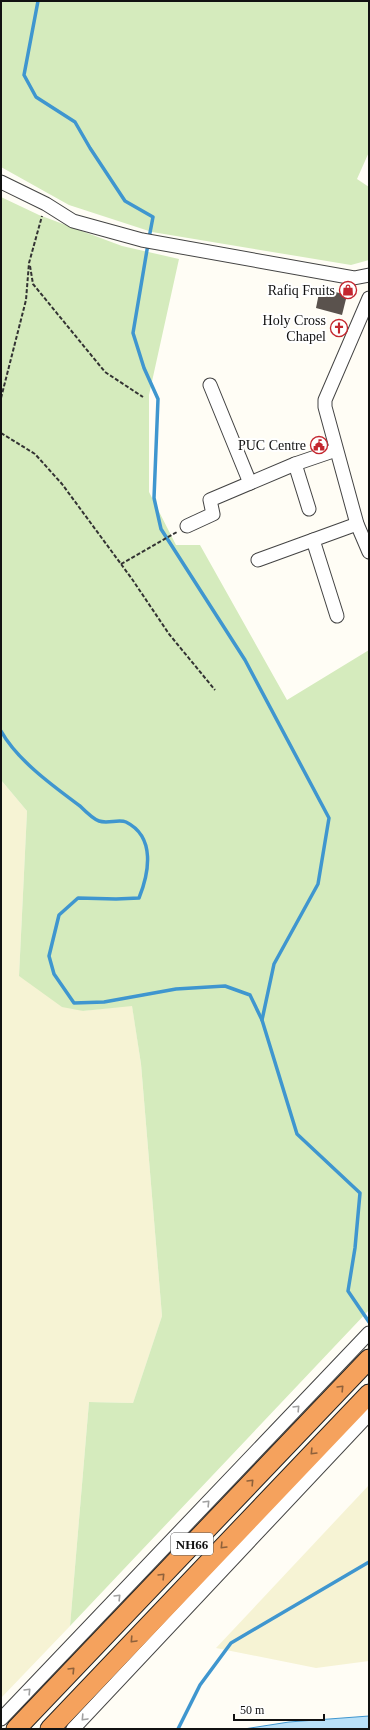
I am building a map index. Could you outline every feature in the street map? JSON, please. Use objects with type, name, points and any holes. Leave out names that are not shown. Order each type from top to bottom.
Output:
[{"type":"highway","name":"NH66","points":[[16,1729],[369,1359]]},
{"type":"highway","name":"NH66","points":[[50,1729],[369,1394]]},
{"type":"street","points":[[1,182],[46,204],[73,221],[147,241],[354,278],[369,275]]},
{"type":"street","points":[[369,298],[325,400],[325,407],[336,450],[357,524],[369,552]]},
{"type":"street","points":[[210,385],[250,483]]},
{"type":"street","points":[[187,526],[214,514],[210,500],[295,464],[336,450]]},
{"type":"street","points":[[295,464],[309,510]]},
{"type":"street","points":[[258,560],[357,524]]},
{"type":"street","points":[[313,540],[337,616]]},
{"type":"street","points":[[1,1719],[369,1333]]},
{"type":"street","points":[[73,1729],[369,1414]]},
{"type":"path","points":[[1,398],[26,300],[29,263],[46,204]]},
{"type":"path","points":[[29,263],[33,284],[105,372],[143,397]]},
{"type":"path","points":[[1,434],[35,454],[62,484],[121,564],[169,634],[215,690]]},
{"type":"path","points":[[121,564],[187,526]]},
{"type":"shaded area","points":[[1,780],[27,811],[19,976],[83,1011],[132,1005],[141,1064],[162,1316],[133,1403],[89,1402],[70,1626],[1,1698]]},
{"type":"shaded area","points":[[369,1485],[369,1661],[316,1668],[216,1648]]},
{"type":"green space","points":[[1,1],[369,1],[369,152],[357,179],[369,187],[369,260],[351,265],[152,232],[69,205],[1,167]]},
{"type":"green space","points":[[1,197],[39,215],[122,246],[179,259],[149,395],[149,492],[176,545],[200,545],[287,700],[369,650],[369,1310],[70,1626],[89,1402],[133,1403],[162,1316],[141,1064],[132,1006],[83,1011],[62,1007],[19,976],[27,811],[1,780]]},
{"type":"water","points":[[369,1716],[369,1729],[244,1729],[289,1722]]},
{"type":"building","points":[[320,288],[347,295],[342,315],[316,308]]},
{"type":"building","name":"Holy Cross Chapel","points":[[334,322],[346,324],[344,334],[333,332]]},
{"type":"waterway","points":[[38,1],[24,75],[36,97],[75,122],[90,148],[125,201],[153,217],[149,238]]},
{"type":"waterway","points":[[148,244],[133,333],[144,368],[158,399],[154,498],[161,529],[245,660],[329,818],[318,884],[274,964],[262,1020]]},
{"type":"waterway","points":[[1,731],[16,752],[36,772],[92,817],[102,822],[126,822],[136,829],[146,846],[148,856],[147,867],[143,888],[139,898],[78,898],[59,915],[49,956],[54,974],[74,1003],[104,1002],[176,989],[225,986],[250,995],[262,1020],[297,1134],[360,1193],[355,1248],[348,1291],[369,1322]]},
{"type":"waterway","points":[[178,1729],[200,1685],[231,1643],[369,1562]]},
{"type":"place","name":"Rafiq Fruits","points":[[348,290]]},
{"type":"place","name":"Holy Cross Chapel","points":[[339,328]]},
{"type":"place","name":"PUC Centre","points":[[319,445]]}]
